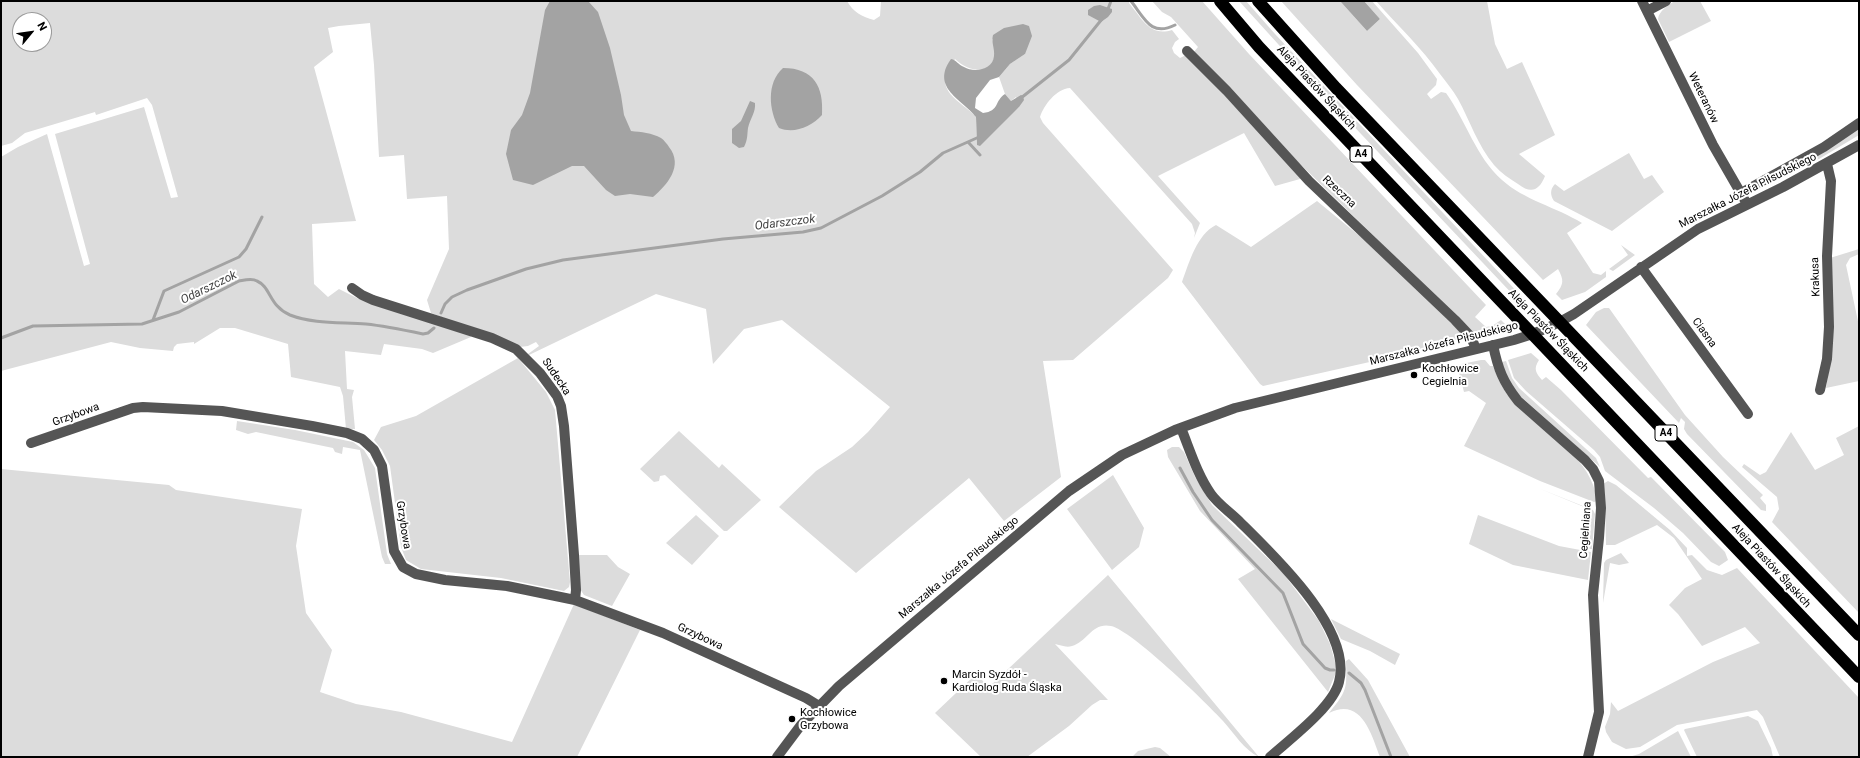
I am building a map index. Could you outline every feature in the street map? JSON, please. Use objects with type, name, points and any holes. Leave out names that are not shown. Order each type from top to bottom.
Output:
[{"type":"highway","name":"Aleja Piastów Śląskich","points":[[1220,1],[1270,58],[1859,677]]},
{"type":"highway","name":"Aleja Piastów Śląskich","points":[[1258,1],[1336,88],[1859,635]]},
{"type":"street","name":"Weteranów","points":[[1642,1],[1713,145],[1747,204]]},
{"type":"street","points":[[1647,11],[1666,1]]},
{"type":"street","name":"Rzeczna","points":[[1187,51],[1227,90],[1309,181],[1455,320],[1471,337],[1476,349]]},
{"type":"street","name":"Marszałka Józefa Piłsudskiego","points":[[1741,192],[1824,147],[1859,122]]},
{"type":"street","name":"Marszałka Józefa Piłsudskiego","points":[[777,757],[801,724],[819,706],[902,632],[1069,491],[1122,455],[1181,428],[1258,402],[1537,333],[1557,324],[1698,229],[1827,164],[1859,145]]},
{"type":"street","name":"Krakusa","points":[[1820,390],[1827,359],[1829,327],[1826,256],[1831,181],[1827,164]]},
{"type":"street","name":"Ciasna","points":[[1641,266],[1748,414]]},
{"type":"street","name":"Sudecka","points":[[352,288],[373,300],[492,338],[516,349],[531,362],[550,386],[561,406],[564,426],[574,555],[576,590],[575,600]]},
{"type":"street","name":"Cegielniana","points":[[1493,345],[1500,375],[1518,402],[1585,460],[1593,469],[1599,481],[1601,502],[1600,538],[1593,595],[1599,712],[1588,757]]},
{"type":"street","name":"Grzybowa","points":[[31,443],[133,408],[143,407],[222,412],[347,433],[362,439],[379,458],[384,472],[394,551],[399,561],[408,571],[422,576],[507,586],[575,600],[677,639],[806,698],[819,706]]},
{"type":"street","points":[[1181,428],[1200,473],[1212,494],[1295,579],[1327,625],[1337,645],[1341,666],[1339,682],[1333,696],[1324,707],[1270,757]]},
{"type":"shaded area","points":[[1,1],[847,1],[858,14],[874,20],[880,16],[881,1],[1130,1],[1129,3],[1147,25],[1157,31],[1172,30],[1179,39],[1175,42],[1172,48],[1174,53],[1180,58],[1186,55],[1301,176],[1300,179],[1275,186],[1244,133],[1158,176],[1200,223],[1194,238],[1195,233],[1192,224],[1070,88],[1055,94],[1042,112],[1040,117],[1043,123],[1173,270],[1168,278],[1073,360],[1043,361],[1061,477],[1004,521],[969,478],[856,573],[779,507],[816,471],[852,447],[868,432],[890,407],[782,320],[744,329],[713,364],[706,309],[656,294],[529,355],[528,354],[539,346],[536,342],[528,346],[520,347],[431,313],[427,300],[449,249],[447,196],[407,199],[404,155],[379,157],[370,23],[328,28],[333,52],[314,67],[356,221],[312,224],[314,284],[328,297],[339,289],[359,299],[470,335],[471,337],[433,353],[422,349],[384,344],[381,355],[345,351],[347,389],[354,390],[352,397],[355,429],[346,429],[343,396],[340,387],[291,377],[288,344],[235,328],[220,328],[194,344],[194,342],[177,344],[173,351],[140,348],[111,342],[1,371],[1,157],[18,147],[47,134],[84,266],[90,264],[55,134],[144,107],[171,198],[178,197],[152,105],[147,98],[96,115],[95,112],[25,133],[12,143],[1,146]],"holes":[[[992,39],[1025,54],[1010,64],[999,77],[1005,94],[1011,101],[1016,97],[1019,107],[983,142],[977,145],[976,117],[952,96],[946,86],[945,80],[948,72],[955,59],[971,69],[979,70],[986,68],[991,64],[994,58],[995,50]]]},
{"type":"shaded area","points":[[550,1],[588,1],[598,12],[610,48],[624,115],[631,131],[643,132],[658,136],[664,141],[673,154],[675,161],[672,175],[664,187],[653,197],[630,194],[615,196],[606,190],[584,166],[572,166],[533,185],[513,180],[506,154],[511,130],[522,115],[530,93],[545,10]]},
{"type":"shaded area","points":[[1152,1],[1202,1],[1249,54],[1486,305],[1475,317],[1486,327],[1492,326],[1501,320],[1505,324],[1479,335],[1474,334],[1290,154],[1193,53],[1198,47],[1171,17],[1162,12]]},
{"type":"shaded area","points":[[1239,1],[1246,1],[1275,34],[1522,297],[1518,300],[1327,98]]},
{"type":"shaded area","points":[[1281,1],[1340,1],[1367,31],[1380,19],[1364,1],[1372,1],[1418,53],[1437,79],[1436,85],[1427,94],[1431,99],[1441,92],[1446,93],[1485,161],[1502,180],[1520,193],[1582,223],[1567,233],[1593,273],[1601,275],[1606,271],[1606,277],[1585,292],[1562,300],[1556,294],[1562,285],[1561,276],[1558,269],[1543,280],[1357,85]]},
{"type":"shaded area","points":[[1340,1],[1364,1],[1380,19],[1367,31]]},
{"type":"shaded area","points":[[1376,1],[1487,1],[1495,44],[1507,69],[1522,62],[1555,135],[1519,154],[1545,176],[1537,188],[1531,190],[1523,187],[1506,176],[1494,165],[1483,150],[1452,89],[1425,55]]},
{"type":"shaded area","points":[[1675,1],[1700,1],[1711,21],[1669,42],[1658,19],[1662,11]]},
{"type":"shaded area","points":[[1100,5],[1112,9],[1112,12],[1108,17],[1101,22],[1088,15],[1088,10],[1094,6]]},
{"type":"shaded area","points":[[1023,24],[1029,26],[1032,36],[1025,54],[1010,64],[999,77],[990,80],[976,98],[975,108],[983,113],[988,112],[995,108],[999,100],[1005,94],[1011,101],[1021,95],[1023,96],[1024,100],[1019,107],[980,146],[977,145],[976,117],[946,86],[944,78],[946,69],[951,59],[968,69],[978,70],[987,67],[993,61],[994,56],[992,40],[993,35],[1004,28]]},
{"type":"shaded area","points":[[783,68],[802,71],[809,75],[819,88],[821,96],[822,115],[808,126],[796,130],[785,130],[779,128],[771,106],[774,81]]},
{"type":"shaded area","points":[[750,101],[755,103],[755,109],[748,128],[747,139],[744,147],[739,148],[732,143],[732,129],[741,121]]},
{"type":"shaded area","points":[[1859,126],[1859,135],[1819,159],[1777,180],[1776,177]]},
{"type":"shaded area","points":[[1629,153],[1644,179],[1652,175],[1664,192],[1612,231],[1554,201],[1551,192],[1555,184],[1564,191]]},
{"type":"shaded area","points":[[1317,201],[1384,256],[1465,337],[1464,339],[1449,341],[1383,359],[1263,386],[1260,384],[1182,282],[1194,250],[1209,229],[1216,225],[1251,247]]},
{"type":"shaded area","points":[[1621,245],[1635,255],[1613,271],[1609,269],[1628,255]]},
{"type":"shaded area","points":[[1859,249],[1859,254],[1850,258],[1846,265],[1859,326],[1859,381],[1826,388],[1830,362],[1830,258]]},
{"type":"shaded area","points":[[1604,308],[1609,308],[1685,415],[1723,457],[1763,495],[1760,498],[1766,505],[1766,511],[1761,510],[1687,434],[1684,429],[1685,422],[1681,418],[1679,423],[1586,325],[1596,312]]},
{"type":"shaded area","points":[[1531,353],[1539,360],[1536,366],[1536,371],[1542,380],[1546,377],[1561,390],[1648,478],[1651,477],[1725,552],[1728,560],[1719,566],[1711,562],[1683,533],[1654,508],[1605,471],[1600,457],[1594,450],[1526,391],[1514,378],[1508,360]]},
{"type":"shaded area","points":[[518,358],[546,392],[555,410],[570,582],[569,587],[564,591],[501,578],[421,569],[406,560],[401,547],[390,466],[382,450],[374,440],[381,427],[416,416]]},
{"type":"shaded area","points":[[1485,360],[1490,366],[1493,366],[1503,388],[1518,407],[1566,448],[1587,472],[1597,501],[1594,502],[1540,481],[1464,446],[1486,403],[1469,391],[1464,392],[1457,365]]},
{"type":"shaded area","points":[[1506,361],[1512,378],[1519,388],[1596,458],[1600,467],[1518,394],[1507,378],[1502,362]]},
{"type":"shaded area","points":[[237,421],[295,430],[353,442],[364,450],[375,468],[387,554],[391,564],[385,564],[382,557],[360,450],[343,447],[342,454],[335,452],[333,448],[256,432],[248,434],[236,430]]},
{"type":"shaded area","points":[[1859,426],[1859,613],[1772,522],[1779,509],[1777,497],[1742,467],[1744,464],[1760,475],[1766,472],[1791,432],[1815,470],[1844,455],[1836,438]]},
{"type":"shaded area","points":[[679,431],[719,468],[722,464],[761,500],[727,531],[724,531],[665,475],[660,476],[659,481],[654,482],[640,469]]},
{"type":"shaded area","points":[[1172,447],[1179,447],[1184,452],[1195,477],[1212,505],[1283,573],[1319,621],[1330,644],[1335,662],[1335,675],[1328,692],[1238,579],[1255,569],[1200,511],[1168,457],[1167,450]]},
{"type":"shaded area","points":[[1,469],[169,485],[176,490],[302,509],[296,546],[306,613],[332,650],[320,692],[356,704],[401,712],[512,742],[574,604],[640,630],[577,757],[1,757]]},
{"type":"shaded area","points":[[1113,475],[1144,528],[1139,547],[1112,570],[1067,509]]},
{"type":"shaded area","points":[[1608,481],[1616,485],[1670,530],[1687,548],[1687,556],[1692,555],[1707,570],[1722,575],[1737,568],[1859,698],[1859,757],[1780,757],[1763,717],[1757,710],[1677,725],[1640,747],[1626,749],[1612,742],[1606,732],[1605,727],[1610,714],[1611,702],[1618,711],[1713,662],[1760,643],[1745,627],[1702,646],[1678,614],[1669,605],[1685,588],[1702,579],[1674,538],[1657,525],[1615,545],[1606,545],[1605,496],[1603,484]]},
{"type":"shaded area","points":[[1538,488],[1593,510],[1595,514],[1592,549],[1588,549],[1591,512],[1589,509]]},
{"type":"shaded area","points":[[696,515],[719,536],[692,565],[666,543]]},
{"type":"shaded area","points":[[1478,515],[1559,546],[1591,552],[1588,580],[1513,565],[1469,544]]},
{"type":"shaded area","points":[[1621,553],[1629,563],[1619,565],[1610,563],[1603,603],[1604,563],[1606,560]]},
{"type":"shaded area","points":[[578,555],[607,555],[618,567],[630,574],[612,606],[584,595],[580,589]]},
{"type":"shaded area","points":[[1108,575],[1259,757],[1244,746],[1223,721],[1168,668],[1135,640],[1121,630],[1111,626],[1099,627],[1082,641],[1070,647],[1055,644],[1108,700],[1100,700],[1092,705],[1069,726],[1027,757],[981,757],[935,713],[976,674],[989,687]]},
{"type":"shaded area","points":[[1331,619],[1400,654],[1395,665],[1370,651],[1341,639]]},
{"type":"shaded area","points":[[1349,659],[1368,680],[1410,757],[1380,757],[1368,728],[1357,714],[1349,710],[1340,709],[1329,713],[1345,689],[1346,661]]},
{"type":"shaded area","points":[[1748,716],[1758,721],[1771,748],[1773,757],[1697,757],[1684,730],[1685,729]]},
{"type":"shaded area","points":[[1678,731],[1691,757],[1629,757],[1639,754]]},
{"type":"shaded area","points":[[1155,747],[1160,748],[1171,757],[1132,757],[1138,751]]},
{"type":"waterway","name":"Odarszczok","points":[[1108,9],[1111,1]]},
{"type":"waterway","name":"Odarszczok","points":[[1131,1],[1145,20],[1154,27],[1160,29],[1175,25]]},
{"type":"waterway","name":"Odarszczok","points":[[1021,98],[1069,60],[1102,19]]},
{"type":"waterway","name":"Odarszczok","points":[[441,313],[445,304],[452,297],[467,290],[526,269],[563,260],[723,239],[803,232],[821,228],[882,196],[920,172],[943,153],[979,137]]},
{"type":"waterway","points":[[968,142],[980,155]]},
{"type":"waterway","points":[[153,320],[164,291],[239,257],[246,249],[262,217]]},
{"type":"waterway","name":"Odarszczok","points":[[1,338],[33,326],[142,324],[179,312],[239,281],[251,279],[262,284],[278,307],[290,315],[299,318],[327,322],[366,324],[423,334],[428,333],[434,328]]},
{"type":"waterway","points":[[1180,468],[1193,492],[1212,520],[1283,593],[1303,644],[1325,668],[1334,670]]},
{"type":"waterway","points":[[1349,673],[1361,683],[1365,690],[1391,757]]},
{"type":"place","name":"Kochłowice Cegielnia","points":[[1414,375]]},
{"type":"place","name":"Marcin Syzdół - Kardiolog Ruda Śląska","points":[[944,681]]},
{"type":"place","name":"Kochłowice Grzybowa","points":[[792,719]]}]
